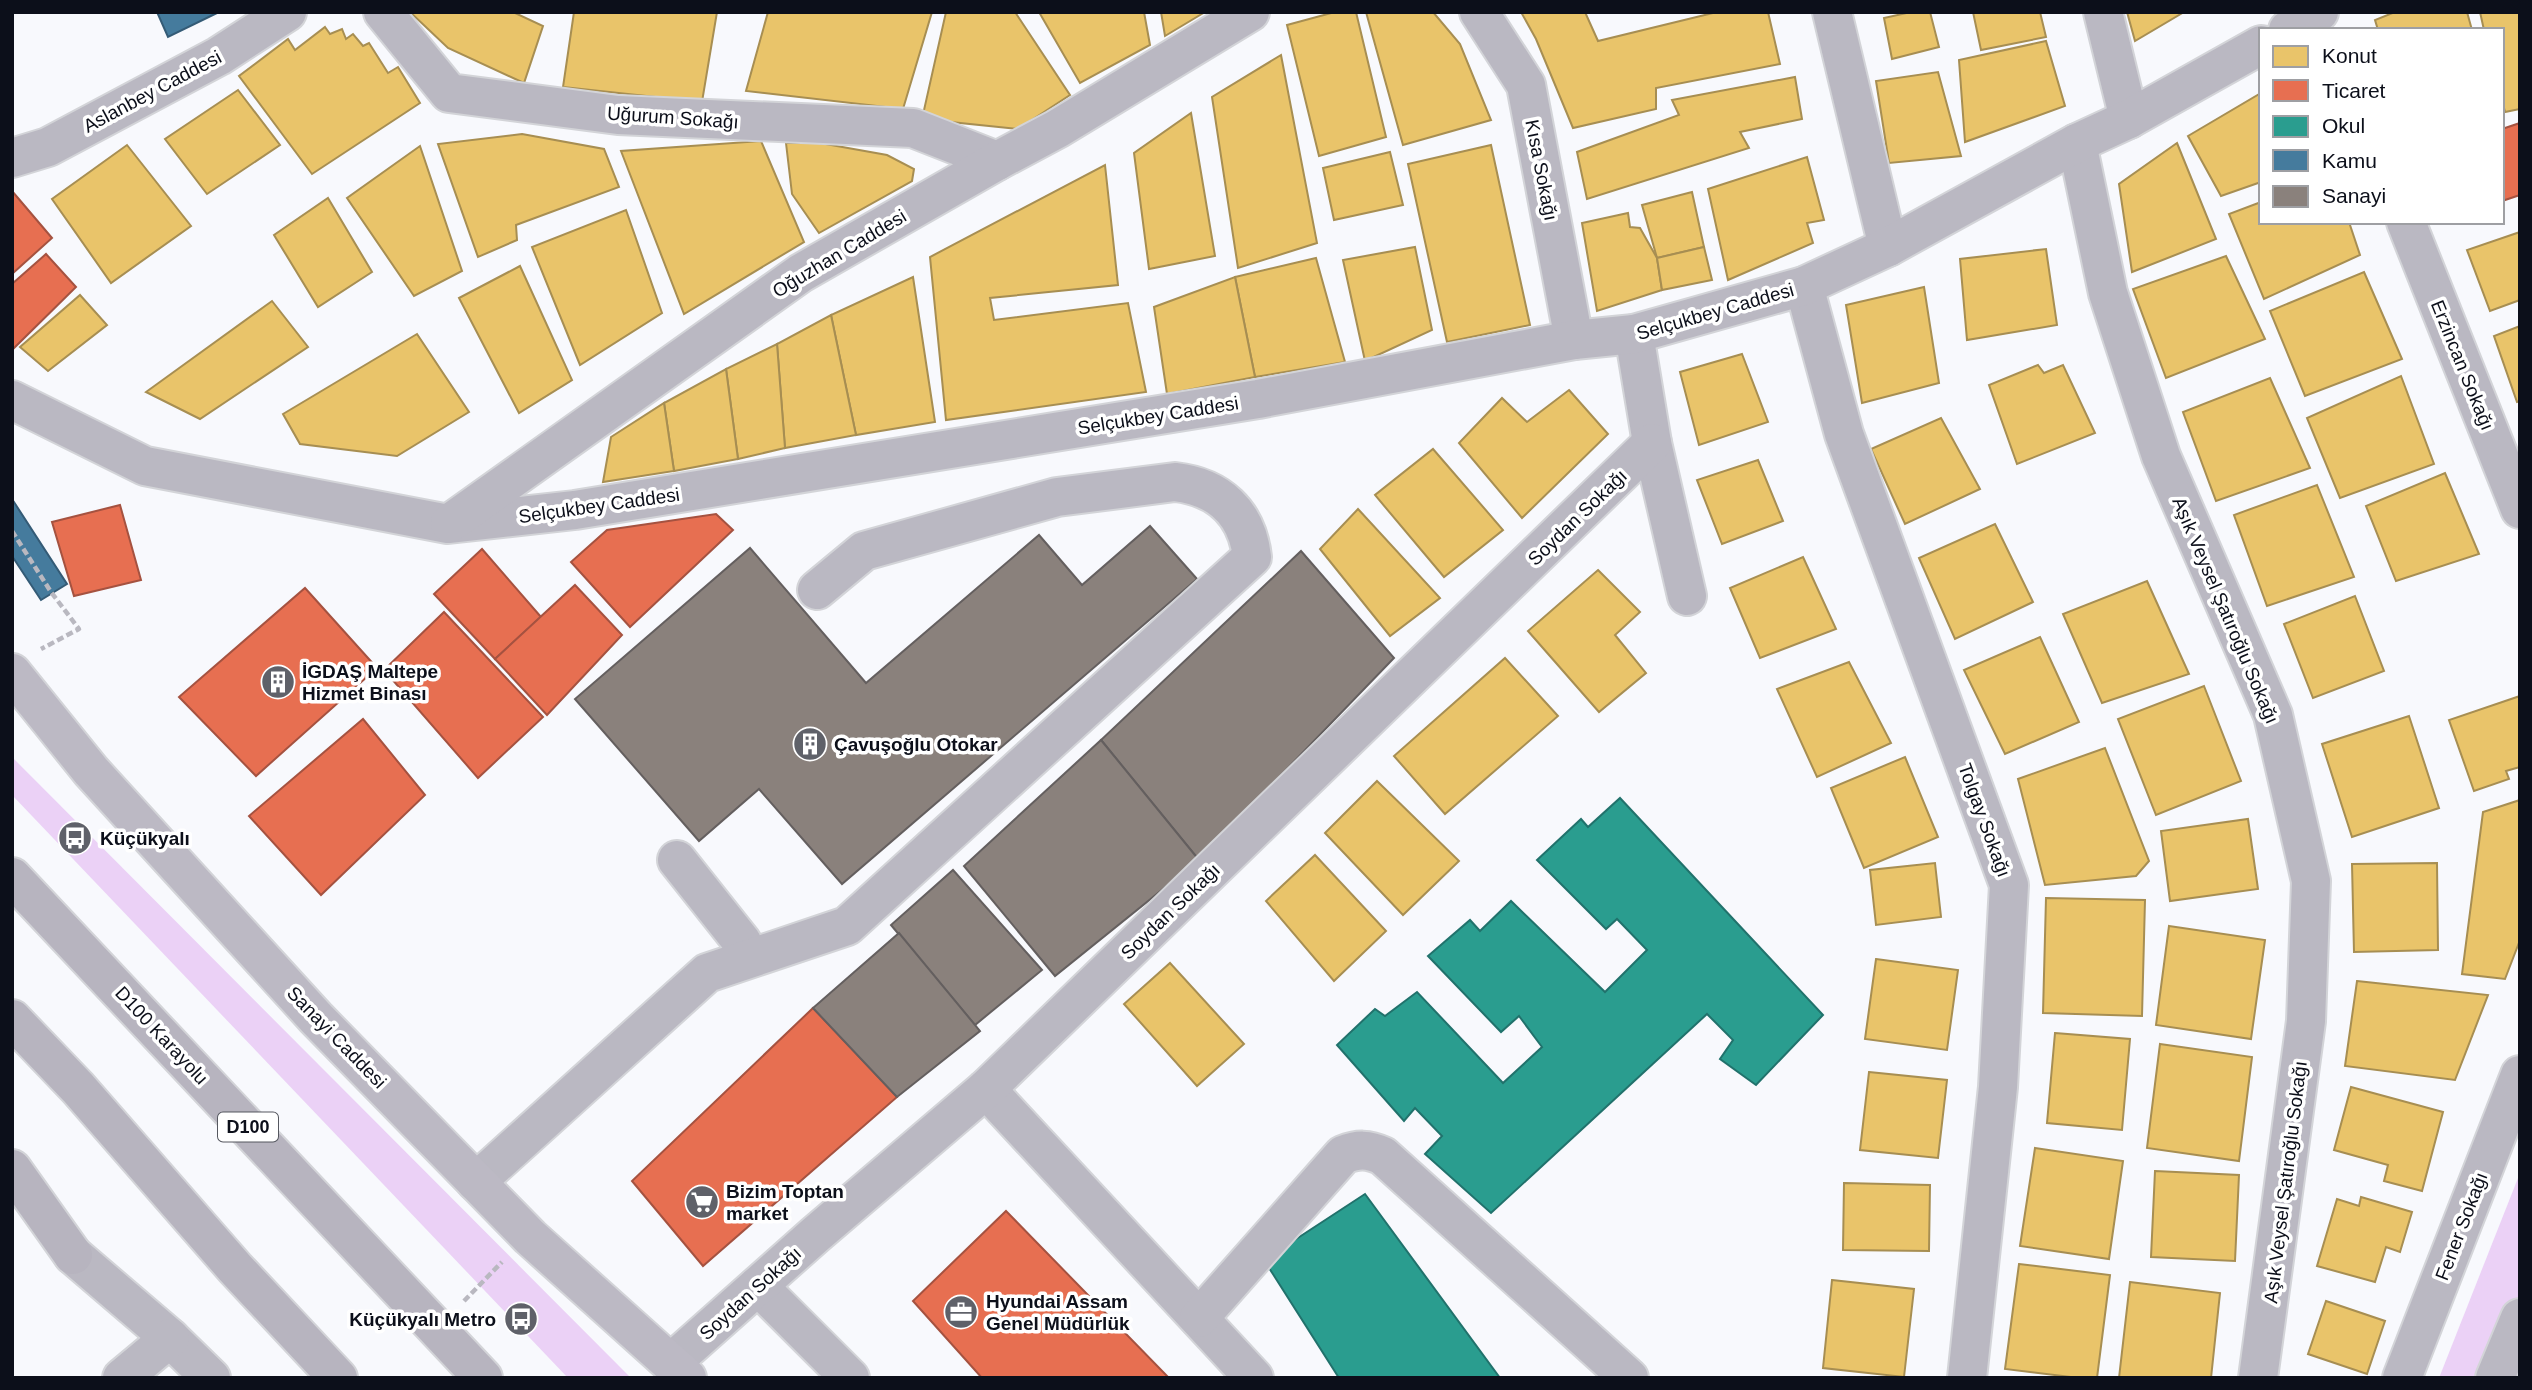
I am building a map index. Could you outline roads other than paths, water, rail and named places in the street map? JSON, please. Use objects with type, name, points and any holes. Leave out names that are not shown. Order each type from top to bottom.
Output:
[{"type":"highway","name":"D100 Karayolu","points":[[12,877],[483,1378]]},
{"type":"highway","points":[[12,1019],[78,1088],[235,1268],[338,1378]]},
{"type":"highway","points":[[12,1169],[73,1255]]},
{"type":"main road","name":"Sanayi Caddesi","points":[[23,662],[91,771],[316,1018],[530,1237],[679,1370]]},
{"type":"main road","points":[[12,1196],[73,1255]]},
{"type":"street","name":"Aslanbey Caddesi","points":[[12,158],[48,147],[84,128],[219,56],[287,12]]},
{"type":"street","name":"Uğurum Sokağı","points":[[383,12],[449,93],[618,115],[913,128],[997,161]]},
{"type":"street","name":"Oğuzhan Caddesi","points":[[448,524],[801,273],[1057,129],[1250,12]]},
{"type":"street","name":"Kısa Sokağı","points":[[1479,12],[1525,85],[1574,340]]},
{"type":"street","points":[[1832,12],[1888,247]]},
{"type":"street","points":[[2104,12],[2129,119]]},
{"type":"street","points":[[2292,28],[2321,12],[2328,28]]},
{"type":"street","name":"Selçukbey Caddesi","points":[[12,400],[145,466],[448,524],[576,510],[1244,401],[1574,340],[1634,334],[1804,286],[1888,247],[2077,143],[2129,119],[2259,46]]},
{"type":"street","name":"Aşık Veysel Şatıroğlu Sokağı","points":[[2077,143],[2108,293],[2161,456],[2273,715],[2311,881],[2306,1021],[2258,1378]]},
{"type":"street","name":"Erzincan Sokağı","points":[[2407,224],[2520,509]]},
{"type":"street","name":"Tolgay Sokağı","points":[[1804,286],[1844,434],[2009,885],[1998,1087],[1967,1378]]},
{"type":"street","name":"Soydan Sokağı","points":[[1634,334],[1652,443],[1687,596]]},
{"type":"street","name":"Soydan Sokağı","points":[[679,1370],[758,1286],[986,1089],[1652,443]]},
{"type":"street","points":[[477,1182],[707,973],[847,926],[1252,557],[1246,529],[1227,502],[1212,491],[1194,484],[1175,482],[1057,497],[864,551],[817,590]]},
{"type":"street","points":[[677,860],[742,942],[746,959]]},
{"type":"street","name":"Fener Sokağı","points":[[2402,1378],[2520,1074]]},
{"type":"street","points":[[986,1089],[1254,1378]]},
{"type":"street","points":[[1199,1318],[1343,1155],[1361,1150],[1372,1151],[1383,1156],[1629,1378]]},
{"type":"street","points":[[73,1255],[170,1338],[211,1378]]},
{"type":"street","points":[[758,1286],[850,1378]]},
{"type":"street","points":[[2495,1378],[2520,1318]]},
{"type":"street","points":[[122,1378],[170,1338]]},
{"type":"place","name":"İGDAŞ Maltepe Hizmet Binası","points":[[278,682]]},
{"type":"place","name":"Çavuşoğlu Otokar","points":[[810,744]]},
{"type":"place","name":"Küçükyalı","points":[[75,838]]},
{"type":"place","name":"Bizim Toptan market","points":[[702,1202]]},
{"type":"place","name":"Hyundai Assam Genel Müdürlük","points":[[961,1312]]},
{"type":"place","name":"Küçükyalı Metro","points":[[521,1319]]}]
